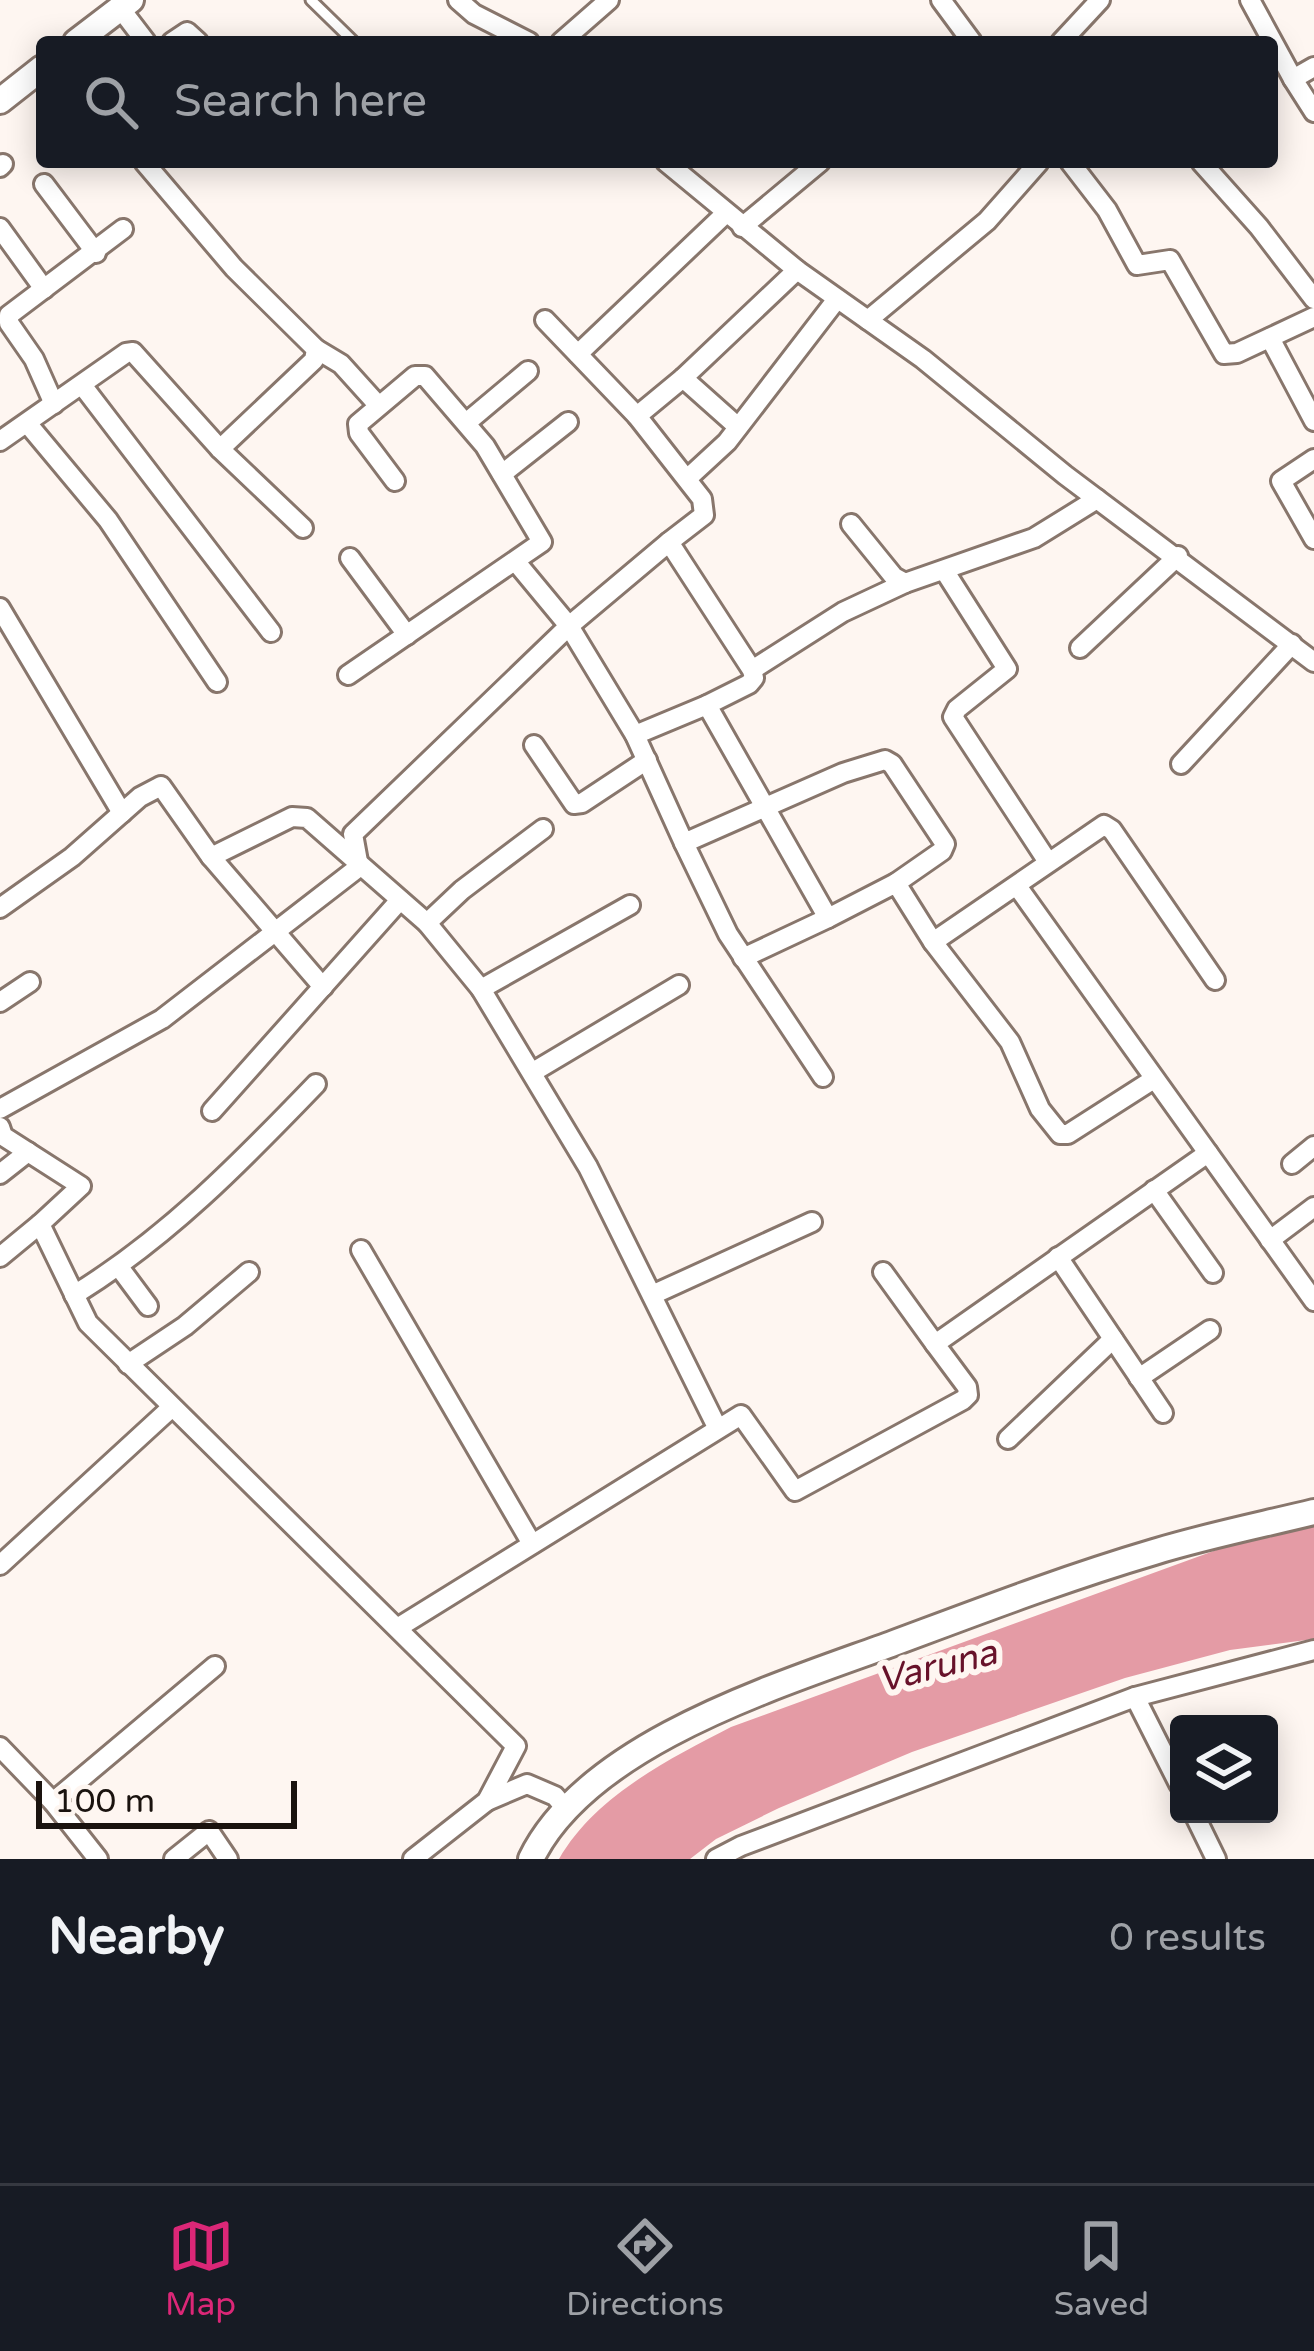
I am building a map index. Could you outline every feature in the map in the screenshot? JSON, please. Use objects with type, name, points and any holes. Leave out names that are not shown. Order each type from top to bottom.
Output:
[{"type":"street","points":[[458,0],[474,14],[518,36]]},
{"type":"street","points":[[568,36],[609,0]]},
{"type":"street","points":[[941,0],[968,36]]},
{"type":"street","points":[[1067,36],[1100,0]]},
{"type":"street","points":[[1250,0],[1269,36]]},
{"type":"street","points":[[84,36],[125,4],[143,36]]},
{"type":"street","points":[[1278,52],[1314,112]]},
{"type":"street","points":[[1293,80],[1314,67]]},
{"type":"street","points":[[0,101],[36,73]]},
{"type":"street","points":[[149,168],[234,268],[316,349],[341,364],[378,405]]},
{"type":"street","points":[[681,168],[725,214],[1314,662]]},
{"type":"street","points":[[742,227],[813,168]]},
{"type":"street","points":[[868,320],[987,221],[1034,168]]},
{"type":"street","points":[[1075,168],[1107,210],[1137,265],[1170,260],[1224,354],[1237,353],[1314,317]]},
{"type":"street","points":[[1206,168],[1314,299]]},
{"type":"street","points":[[44,184],[96,253]]},
{"type":"street","points":[[578,355],[725,214]]},
{"type":"street","points":[[0,228],[44,289]]},
{"type":"street","points":[[54,404],[8,318],[11,311],[123,229]]},
{"type":"street","points":[[637,416],[797,270]]},
{"type":"street","points":[[688,478],[738,427],[837,298]]},
{"type":"street","points":[[359,867],[353,834],[569,626],[704,515],[702,499],[688,478],[637,416],[545,320]]},
{"type":"street","points":[[1270,338],[1314,421]]},
{"type":"street","points":[[220,449],[314,360],[316,349]]},
{"type":"street","points":[[0,441],[133,352],[220,449],[303,528]]},
{"type":"street","points":[[466,423],[528,371]]},
{"type":"street","points":[[348,675],[516,562],[542,539],[466,423],[430,381],[419,375],[378,405],[357,429],[395,481]]},
{"type":"street","points":[[683,378],[738,427]]},
{"type":"street","points":[[82,385],[271,632]]},
{"type":"street","points":[[502,474],[568,422]]},
{"type":"street","points":[[27,423],[119,535],[217,682]]},
{"type":"street","points":[[1314,459],[1281,481],[1314,539]]},
{"type":"street","points":[[752,670],[843,611],[905,583],[1034,538],[1097,500]]},
{"type":"street","points":[[851,524],[894,578],[905,583]]},
{"type":"street","points":[[635,735],[707,705],[754,678],[669,542]]},
{"type":"street","points":[[1080,648],[1178,556]]},
{"type":"street","points":[[350,559],[406,635]]},
{"type":"street","points":[[516,562],[569,626],[635,735],[742,958],[823,1077]]},
{"type":"street","points":[[944,570],[1007,669],[953,712],[955,723],[1048,862]]},
{"type":"street","points":[[0,608],[7,637],[122,813]]},
{"type":"street","points":[[1180,764],[1292,644]]},
{"type":"street","points":[[707,705],[828,918]]},
{"type":"street","points":[[534,745],[574,804],[647,760]]},
{"type":"street","points":[[684,843],[877,760],[892,764],[945,844],[896,884],[742,958]]},
{"type":"street","points":[[0,908],[72,856],[150,789],[164,788],[212,857],[323,987]]},
{"type":"street","points":[[212,857],[300,816],[427,923],[481,989],[588,1167],[717,1427]]},
{"type":"street","points":[[933,942],[1104,825],[1215,980]]},
{"type":"street","points":[[427,923],[461,890],[543,829]]},
{"type":"street","points":[[0,1109],[163,1018],[359,867]]},
{"type":"street","points":[[896,884],[933,942],[1010,1042],[1040,1109],[1060,1134],[1068,1134],[1154,1078]]},
{"type":"street","points":[[1017,886],[1314,1301]]},
{"type":"street","points":[[212,1111],[400,900]]},
{"type":"street","points":[[481,989],[630,905]]},
{"type":"street","points":[[0,1002],[30,982]]},
{"type":"street","points":[[533,1072],[679,985]]},
{"type":"street","points":[[74,1294],[178,1222],[316,1084]]},
{"type":"street","points":[[0,1127],[3,1136],[81,1186],[0,1257]]},
{"type":"street","points":[[1292,1164],[1314,1146]]},
{"type":"street","points":[[0,1174],[28,1152]]},
{"type":"street","points":[[934,1344],[1208,1153]]},
{"type":"street","points":[[1154,1190],[1214,1273]]},
{"type":"street","points":[[1270,1240],[1314,1208]]},
{"type":"street","points":[[652,1295],[812,1222]]},
{"type":"street","points":[[40,1224],[88,1323],[516,1746],[487,1801]]},
{"type":"street","points":[[362,1250],[532,1544]]},
{"type":"street","points":[[1058,1257],[1162,1413]]},
{"type":"street","points":[[119,1267],[148,1306]]},
{"type":"street","points":[[128,1364],[195,1318],[250,1272]]},
{"type":"street","points":[[399,1628],[741,1415],[795,1491],[968,1395],[967,1387],[883,1272]]},
{"type":"street","points":[[1139,1378],[1210,1330]]},
{"type":"street","points":[[1008,1439],[1113,1339]]},
{"type":"street","points":[[0,1565],[171,1408]]},
{"type":"street","points":[[531,1859],[587,1790],[681,1728],[749,1697],[1155,1551],[1314,1512]]},
{"type":"street","points":[[716,1859],[1135,1697],[1314,1650]]},
{"type":"street","points":[[52,1802],[215,1666]]},
{"type":"street","points":[[1135,1697],[1170,1766]]},
{"type":"street","points":[[0,1747],[98,1859]]},
{"type":"street","points":[[413,1859],[487,1801],[526,1784],[555,1796],[567,1810]]},
{"type":"street","points":[[1198,1823],[1216,1859]]},
{"type":"street","points":[[174,1859],[209,1831],[228,1859]]},
{"type":"lane","points":[[311,0],[348,36]]},
{"type":"water","name":"Varuna","points":[[1314,1521],[1314,1639],[1230,1650],[1125,1678],[912,1752],[779,1808],[716,1839],[690,1859],[559,1859],[592,1816],[635,1781],[731,1727],[1274,1529]]}]
